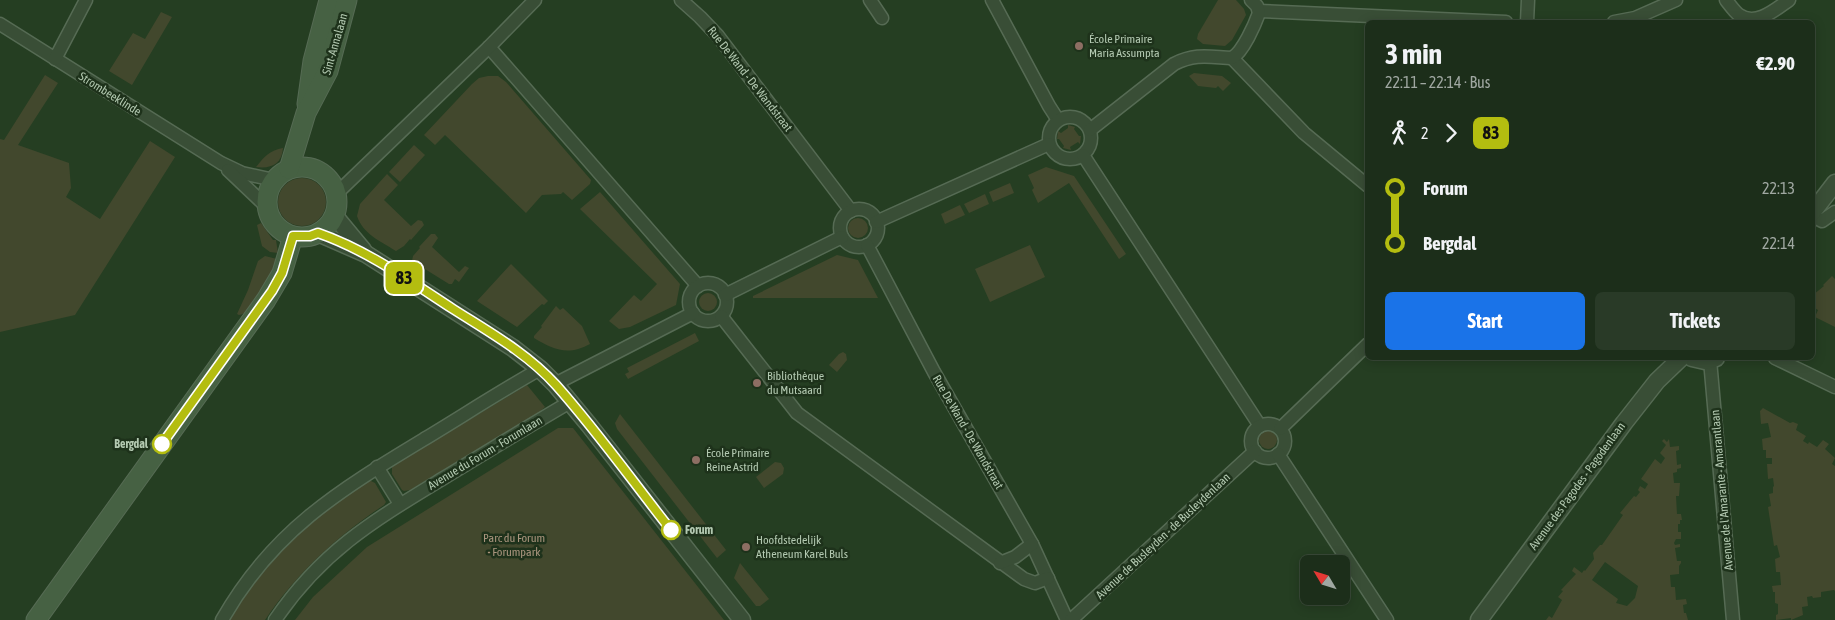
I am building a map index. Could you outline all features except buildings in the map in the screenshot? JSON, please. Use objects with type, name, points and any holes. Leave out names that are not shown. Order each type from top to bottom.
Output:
[{"type":"main road","name":"Sint-Annalaan","points":[[282,175],[298,144],[306,113],[313,61],[329,0]]},
{"type":"main road","name":"Sint-Annalaan","points":[[306,113],[328,71],[347,0]]},
{"type":"main road","points":[[298,144],[313,168],[327,177],[332,183],[337,205],[334,215],[325,228],[318,233],[310,236],[293,236],[278,228],[273,222],[267,206],[269,188],[282,175],[297,167],[313,168]]},
{"type":"main road","points":[[36,620],[266,300],[282,273],[293,236]]},
{"type":"street","points":[[55,59],[86,0]]},
{"type":"street","points":[[336,194],[489,47],[535,0]]},
{"type":"street","name":"Rue De Wand - De Wandstraat","points":[[681,0],[718,36],[851,211]]},
{"type":"street","points":[[870,0],[882,18]]},
{"type":"street","points":[[992,0],[1058,120]]},
{"type":"street","points":[[1527,20],[1528,0]]},
{"type":"street","points":[[1635,20],[1676,0]]},
{"type":"street","points":[[1726,0],[1739,15],[1755,19],[1766,15],[1789,0]]},
{"type":"street","points":[[1232,58],[1240,50],[1258,16],[1255,5],[1476,20]]},
{"type":"street","name":"Strombeeklinde","points":[[0,24],[221,163],[242,173],[282,175]]},
{"type":"street","points":[[489,47],[698,286]]},
{"type":"street","points":[[1090,130],[1174,64],[1186,58],[1196,56],[1232,58],[1304,133],[1365,184]]},
{"type":"street","points":[[1074,117],[1083,121],[1090,130],[1090,143],[1083,155],[1066,159],[1057,155],[1049,144],[1050,130],[1058,120],[1063,118],[1074,117]]},
{"type":"street","points":[[876,222],[1049,144]]},
{"type":"street","points":[[1083,155],[1260,426]]},
{"type":"street","name":"Strombeeklinde","points":[[221,163],[267,206]]},
{"type":"street","points":[[1815,211],[1835,183]]},
{"type":"street","points":[[851,211],[866,211],[876,222],[876,236],[867,245],[856,247],[850,245],[842,237],[841,222],[851,211]]},
{"type":"street","points":[[1815,217],[1822,222],[1835,212]]},
{"type":"street","points":[[334,215],[366,254]]},
{"type":"street","points":[[318,233],[366,254],[513,348],[540,369],[570,402],[742,620]]},
{"type":"street","points":[[726,295],[842,237]]},
{"type":"street","name":"Rue De Wand - De Wandstraat","points":[[867,245],[934,372],[1032,544],[1067,620]]},
{"type":"street","points":[[714,284],[726,295],[726,306],[721,316],[712,321],[706,321],[693,314],[690,299],[691,294],[698,286],[714,284]]},
{"type":"street","points":[[555,384],[693,314]]},
{"type":"street","points":[[721,316],[794,410],[1000,563],[1030,582],[1035,583],[1048,578]]},
{"type":"street","points":[[1280,428],[1365,347]]},
{"type":"street","name":"Avenue des Pagodes - Pagodenlaan","points":[[1479,620],[1624,423],[1658,381],[1679,360]]},
{"type":"street","name":"Avenue de l'Amarante - Amarantlaan","points":[[1713,360],[1732,620]]},
{"type":"street","points":[[1779,360],[1835,386]]},
{"type":"street","points":[[222,620],[251,576],[283,538],[327,500],[377,467],[540,369]]},
{"type":"street","name":"Avenue du Forum - Forumlaan","points":[[275,620],[301,584],[320,564],[354,534],[400,504],[570,402]]},
{"type":"street","points":[[1270,424],[1280,428],[1285,439],[1282,450],[1278,454],[1266,457],[1255,451],[1251,441],[1252,435],[1260,426],[1270,424]]},
{"type":"street","name":"Avenue de Busleyden - de Busleydenlaan","points":[[1071,620],[1255,451]]},
{"type":"street","points":[[1278,454],[1387,620]]},
{"type":"street","points":[[377,467],[400,504]]},
{"type":"street","points":[[1000,563],[1015,557],[1032,544]]},
{"type":"green space","points":[[1218,0],[1236,0],[1244,9],[1246,15],[1232,40],[1225,46],[1203,44],[1197,39]]},
{"type":"green space","points":[[161,12],[172,17],[132,85],[109,71],[133,33],[145,39]]},
{"type":"green space","points":[[1194,73],[1222,76],[1231,83],[1223,91],[1218,86],[1216,88],[1198,86],[1189,76]]},
{"type":"green space","points":[[45,75],[58,83],[18,145],[69,163],[71,188],[66,197],[100,219],[150,141],[175,157],[75,315],[0,332],[0,139],[4,140]]},
{"type":"green space","points":[[498,76],[506,82],[591,180],[590,184],[572,200],[563,192],[561,194],[542,195],[526,213],[445,135],[435,145],[424,135],[472,84],[479,78]]},
{"type":"green space","points":[[1068,125],[1075,127],[1074,129],[1081,136],[1080,144],[1078,142],[1070,147],[1071,150],[1063,148],[1064,146],[1057,139],[1058,131],[1061,133],[1068,128]]},
{"type":"green space","points":[[414,145],[425,155],[400,182],[389,172]]},
{"type":"green space","points":[[283,148],[278,162],[271,166],[256,167],[268,154]]},
{"type":"green space","points":[[1046,167],[1074,176],[1126,254],[1119,259],[1069,183],[1038,203],[1028,175]]},
{"type":"green space","points":[[387,174],[398,185],[384,200],[411,226],[418,220],[422,221],[424,225],[411,240],[396,251],[363,228],[357,216],[360,204]]},
{"type":"green space","points":[[297,178],[307,178],[316,182],[322,188],[325,193],[325,211],[316,222],[307,226],[297,226],[288,222],[282,216],[278,207],[278,197],[282,188],[288,182]]},
{"type":"green space","points":[[1010,183],[1014,193],[993,202],[989,192]]},
{"type":"green space","points":[[600,192],[680,284],[676,305],[630,327],[619,329],[609,321],[634,295],[641,301],[657,284],[580,209]]},
{"type":"green space","points":[[985,194],[989,204],[969,213],[964,204]]},
{"type":"green space","points":[[960,205],[965,215],[945,224],[941,214]]},
{"type":"green space","points":[[854,218],[862,218],[868,224],[868,232],[862,238],[854,238],[848,232],[848,224]]},
{"type":"green space","points":[[261,223],[273,240],[276,240],[278,253],[270,252],[262,246],[257,225]]},
{"type":"green space","points":[[431,234],[435,234],[438,238],[432,247],[459,272],[465,266],[469,268],[459,282],[455,279],[452,284],[449,284],[412,261],[419,247]]},
{"type":"green space","points":[[1030,245],[1045,277],[990,302],[975,269]]},
{"type":"green space","points":[[837,255],[858,260],[878,298],[753,298],[753,296]]},
{"type":"green space","points":[[265,256],[277,259],[271,274],[258,300],[246,312],[239,315],[237,314],[258,261]]},
{"type":"green space","points":[[511,264],[548,301],[544,305],[542,304],[517,327],[477,301]]},
{"type":"green space","points":[[1832,276],[1835,279],[1835,327],[1815,317],[1818,310],[1815,308],[1815,293]]},
{"type":"green space","points":[[704,293],[712,293],[717,298],[715,309],[704,311],[699,306],[699,298]]},
{"type":"green space","points":[[556,306],[560,310],[563,308],[582,326],[590,344],[568,351],[548,346],[534,338]]},
{"type":"green space","points":[[695,333],[699,341],[628,379],[625,374],[629,372],[627,368]]},
{"type":"green space","points":[[843,352],[846,354],[847,360],[837,372],[829,365]]},
{"type":"green space","points":[[527,385],[545,407],[536,415],[410,490],[402,490],[392,474],[392,466]]},
{"type":"green space","points":[[1763,408],[1790,423],[1798,424],[1796,430],[1806,436],[1803,441],[1808,444],[1809,442],[1817,447],[1823,440],[1829,444],[1825,449],[1835,458],[1832,464],[1835,466],[1835,591],[1821,592],[1821,597],[1807,597],[1808,606],[1802,607],[1803,615],[1791,620],[1791,618],[1776,620],[1778,604],[1775,603],[1775,592],[1773,592],[1772,586],[1781,585],[1780,572],[1776,572],[1775,559],[1780,557],[1777,545],[1774,546],[1768,507],[1771,506],[1769,494],[1773,493],[1774,486],[1773,478],[1768,479],[1767,464],[1772,464],[1772,458],[1766,458],[1766,450],[1763,450],[1762,439],[1771,437],[1768,423],[1761,424],[1760,411]]},
{"type":"green space","points":[[620,414],[726,550],[717,558],[617,429],[615,423]]},
{"type":"green space","name":"Parc du Forum - Forumpark","points":[[558,428],[573,428],[724,620],[295,620],[313,597],[367,547]]},
{"type":"green space","points":[[1264,431],[1272,431],[1277,436],[1275,447],[1264,449],[1259,444],[1259,436]]},
{"type":"green space","points":[[1664,439],[1667,442],[1669,439],[1670,447],[1679,446],[1679,450],[1676,451],[1677,465],[1681,464],[1681,468],[1673,473],[1674,483],[1680,483],[1679,496],[1676,496],[1677,514],[1681,514],[1682,520],[1678,524],[1678,532],[1681,532],[1681,539],[1676,539],[1674,543],[1675,545],[1680,544],[1680,547],[1675,548],[1677,561],[1681,561],[1681,563],[1679,574],[1670,575],[1671,587],[1675,587],[1676,600],[1686,599],[1687,604],[1683,605],[1684,613],[1686,613],[1688,620],[1546,620],[1549,616],[1552,618],[1562,600],[1558,597],[1563,591],[1561,590],[1576,574],[1572,571],[1574,567],[1582,573],[1585,571],[1594,559],[1593,553],[1602,545],[1623,515],[1620,513],[1634,496],[1636,497],[1640,492],[1638,490],[1640,486],[1645,489],[1648,484],[1641,479],[1655,459],[1661,464],[1665,458],[1660,453],[1666,445],[1662,441]],"holes":[[[1605,562],[1638,586],[1635,598],[1627,606],[1616,603],[1618,599],[1592,580]]]},
{"type":"green space","points":[[775,462],[781,463],[784,468],[783,474],[764,488],[756,477]]},
{"type":"green space","points":[[369,480],[375,483],[386,502],[384,505],[350,529],[319,556],[290,587],[265,620],[230,620],[258,578],[274,559],[328,509]]},
{"type":"green space","points":[[740,563],[769,599],[760,606],[756,606],[734,578]]},
{"type":"bus line","name":"83","points":[[162,444],[272,291],[282,273],[293,236],[302,237],[318,233],[366,254],[513,348],[540,369],[589,425],[671,530]]},
{"type":"place","name":"École Primaire Maria Assumpta","points":[[1079,46]]},
{"type":"place","name":"Bibliothèque du Mutsaard","points":[[757,383]]},
{"type":"place","name":"Bergdal","points":[[162,444]]},
{"type":"place","name":"École Primaire Reine Astrid","points":[[696,460]]},
{"type":"place","name":"Forum","points":[[671,530]]},
{"type":"place","name":"Hoofdstedelijk Atheneum Karel Buls","points":[[746,547]]}]
